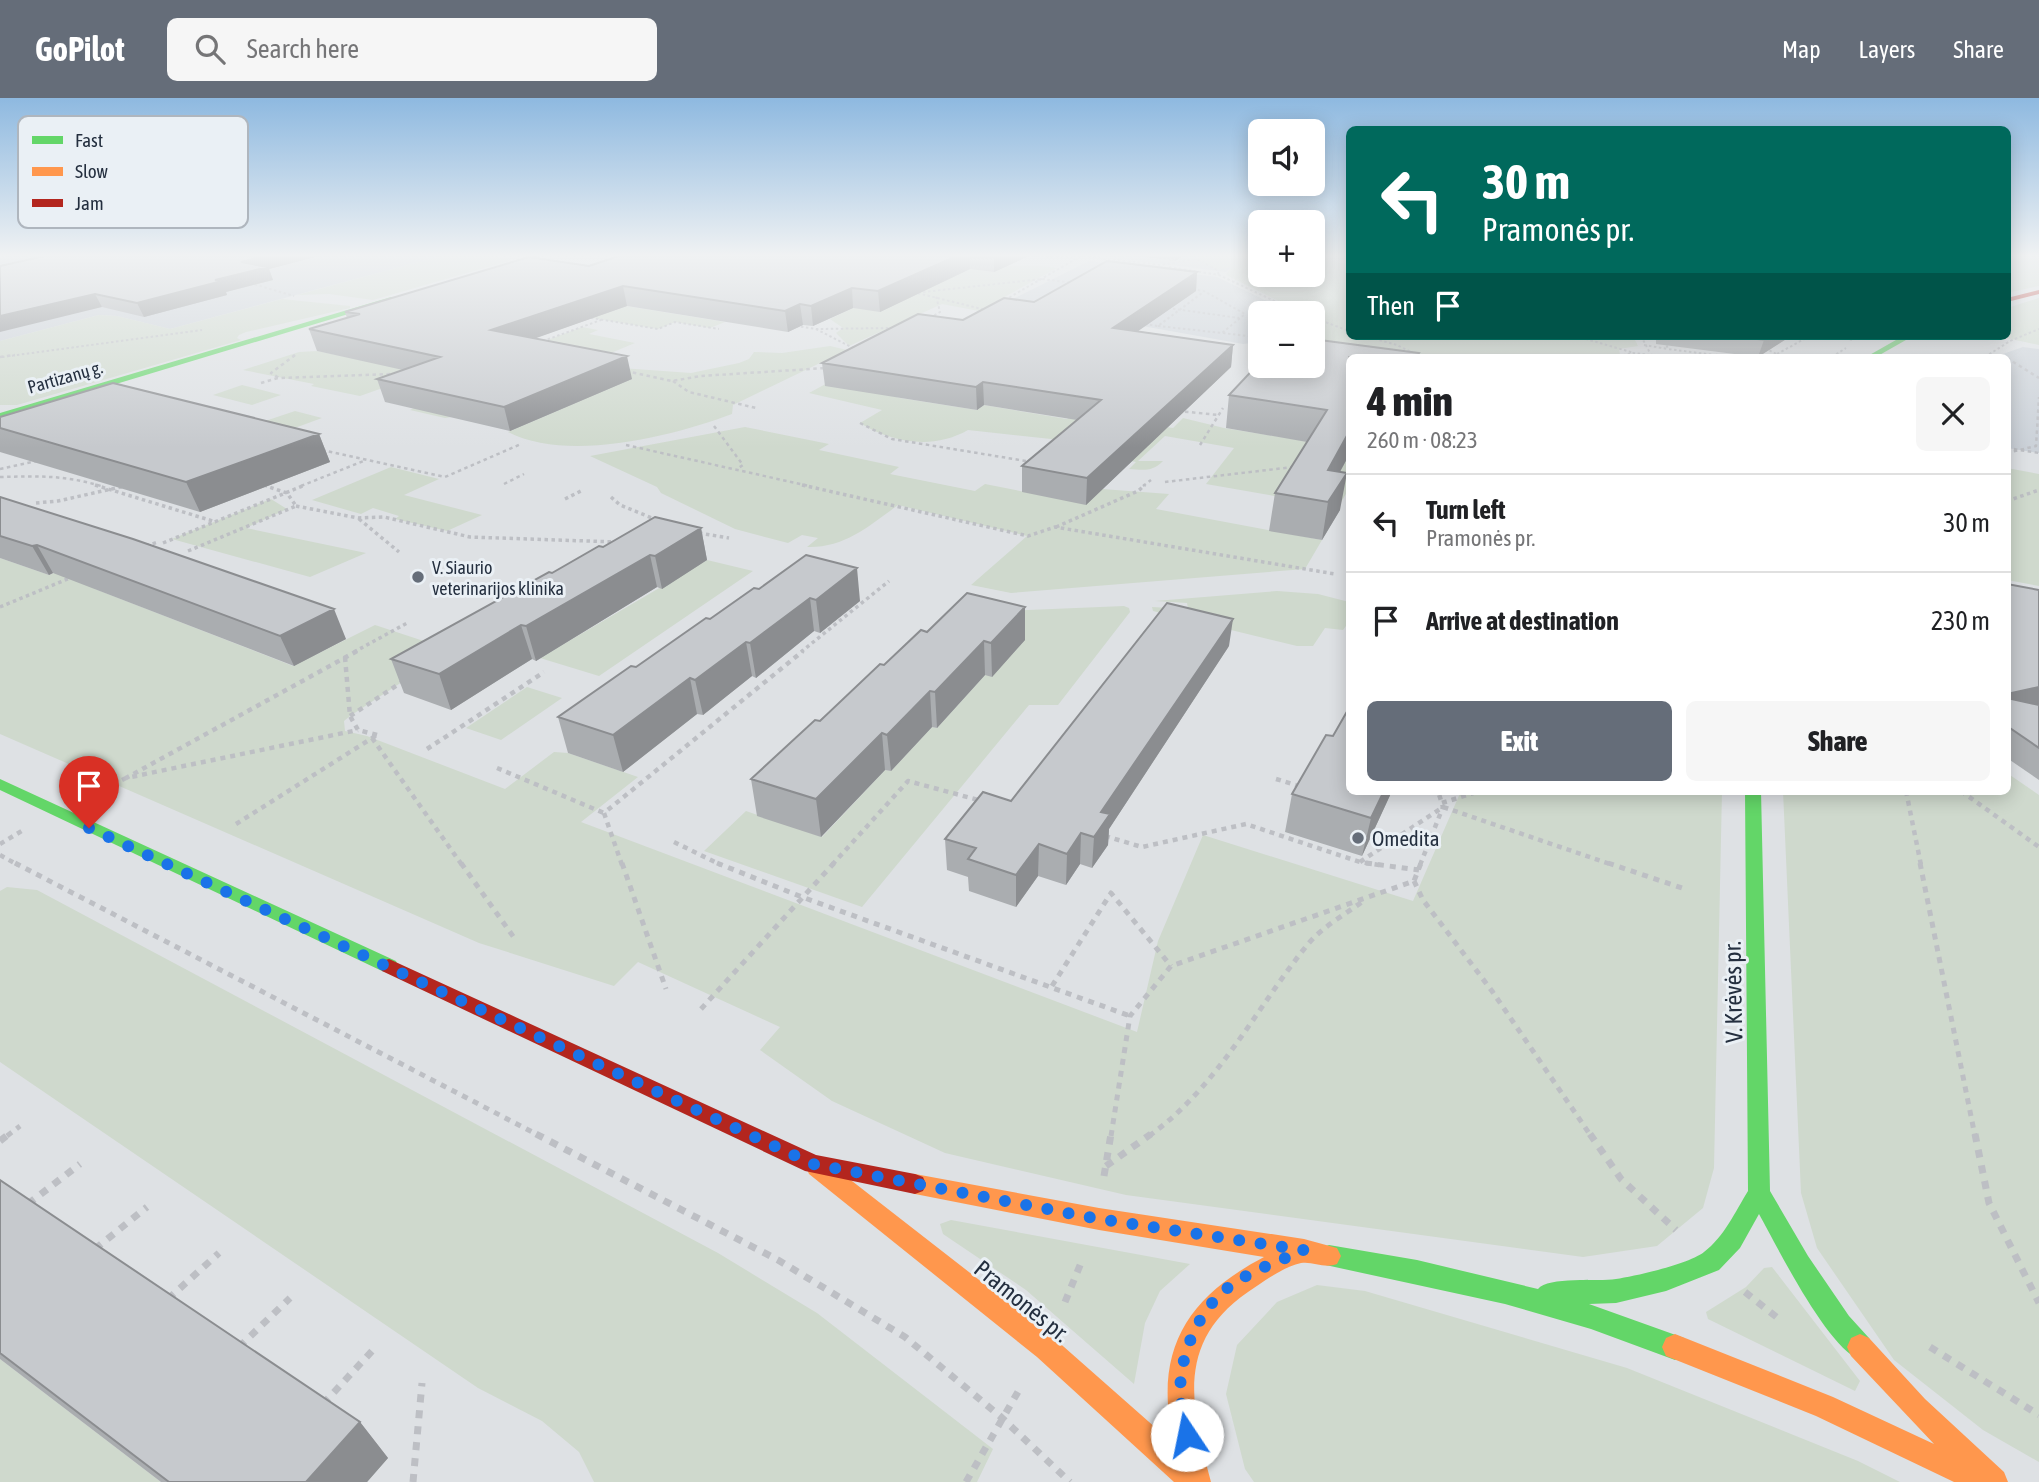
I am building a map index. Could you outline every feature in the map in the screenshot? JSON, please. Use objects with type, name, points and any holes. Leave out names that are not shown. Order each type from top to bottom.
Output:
[{"type":"main road","name":"Partizanų g.","points":[[0,416],[329,319]]},
{"type":"main road","points":[[1876,354],[1902,340]]},
{"type":"main road","name":"Pramonės pr.","points":[[0,784],[813,1164],[1046,1348],[1196,1482]]},
{"type":"main road","name":"V. Krėvės pr.","points":[[1753,795],[1759,1192],[1799,1264],[1840,1325],[1916,1408],[1994,1482]]},
{"type":"main road","name":"Pramonės pr.","points":[[813,1164],[1099,1219],[1395,1266],[1515,1295]]},
{"type":"main road","points":[[1515,1295],[1616,1291],[1666,1279],[1711,1262],[1732,1240],[1759,1192]]},
{"type":"main road","points":[[1196,1482],[1180,1400],[1184,1362],[1192,1334],[1227,1288],[1252,1272],[1304,1250]]},
{"type":"main road","points":[[1515,1295],[1656,1339],[1811,1401],[1985,1482]]},
{"type":"path","points":[[594,319],[657,329],[675,322],[719,329]]},
{"type":"path","points":[[1158,326],[1169,319]]},
{"type":"path","points":[[1222,333],[1239,319]]},
{"type":"path","points":[[533,345],[602,320]]},
{"type":"path","points":[[1325,322],[1346,330]]},
{"type":"path","points":[[1145,324],[1248,336]]},
{"type":"path","points":[[789,325],[816,329],[899,328]]},
{"type":"path","points":[[0,357],[208,329]]},
{"type":"path","points":[[816,329],[841,339],[862,353]]},
{"type":"path","points":[[1990,354],[2039,329]]},
{"type":"path","points":[[1379,340],[1416,354]]},
{"type":"path","points":[[1590,340],[1640,354]]},
{"type":"path","points":[[1643,340],[1651,354]]},
{"type":"path","points":[[1665,340],[1668,349]]},
{"type":"path","points":[[1765,348],[1777,354],[1802,340]]},
{"type":"path","points":[[1644,345],[1708,354]]},
{"type":"path","points":[[279,377],[271,373],[299,352]]},
{"type":"path","points":[[1993,352],[1997,354]]},
{"type":"path","points":[[1628,354],[1634,353]]},
{"type":"path","points":[[2011,361],[2039,378]]},
{"type":"path","points":[[620,370],[673,381],[701,376],[836,367]]},
{"type":"path","points":[[261,383],[279,377],[399,374]]},
{"type":"path","points":[[673,381],[689,392],[757,408]]},
{"type":"path","points":[[2011,452],[2036,446],[2039,397]]},
{"type":"path","points":[[1200,444],[1223,408]]},
{"type":"path","points":[[1171,411],[1219,415]]},
{"type":"path","points":[[860,423],[892,439],[1032,462]]},
{"type":"path","points":[[714,426],[743,465],[736,469]]},
{"type":"path","points":[[321,450],[445,477],[521,444]]},
{"type":"path","points":[[626,445],[1028,536],[1138,491],[1151,480]]},
{"type":"path","points":[[2011,448],[2039,453]]},
{"type":"path","points":[[0,469],[44,459]]},
{"type":"path","points":[[146,547],[216,522],[367,460]]},
{"type":"path","points":[[1165,482],[1297,467]]},
{"type":"path","points":[[504,484],[524,474]]},
{"type":"path","points":[[0,477],[51,475],[116,489],[216,522]]},
{"type":"path","points":[[36,503],[129,485]]},
{"type":"path","points":[[266,486],[287,493],[296,506]]},
{"type":"path","points":[[565,499],[583,490]]},
{"type":"path","points":[[2011,501],[2039,491]]},
{"type":"path","points":[[611,497],[620,505],[661,522]]},
{"type":"path","points":[[188,551],[296,506],[358,519],[384,517],[470,537],[620,542]]},
{"type":"path","points":[[358,519],[373,528],[399,552]]},
{"type":"path","points":[[1055,527],[1335,574]]},
{"type":"path","points":[[696,532],[729,538]]},
{"type":"path","points":[[697,538],[710,536]]},
{"type":"path","points":[[0,607],[73,577]]},
{"type":"path","points":[[604,813],[889,581]]},
{"type":"path","points":[[236,824],[377,735],[358,730],[126,778],[409,622]]},
{"type":"path","points":[[345,657],[350,716],[358,730]]},
{"type":"path","points":[[427,749],[544,672]]},
{"type":"path","points":[[350,716],[415,673]]},
{"type":"path","points":[[372,738],[515,939]]},
{"type":"path","points":[[497,768],[604,813],[666,989]]},
{"type":"path","points":[[1276,779],[1309,789]]},
{"type":"path","points":[[701,1009],[908,781],[991,803]]},
{"type":"path","points":[[1369,897],[1310,941],[1237,1044],[1176,1117],[1106,1167],[1130,1016],[1171,966],[1414,881],[1442,805],[1439,795]]},
{"type":"path","points":[[1360,862],[1442,805],[1469,795]]},
{"type":"path","points":[[1907,795],[1989,1203],[2039,1303]]},
{"type":"path","points":[[1967,795],[2039,847]]},
{"type":"path","points":[[1442,805],[1685,889]]},
{"type":"path","points":[[1104,836],[1142,846],[1246,824],[1360,862],[1419,870]]},
{"type":"path","points":[[674,842],[702,857],[802,897],[1130,1016]]},
{"type":"path","points":[[0,855],[778,1260],[905,1337],[1001,1417],[1070,1482]]},
{"type":"path","points":[[1414,881],[1423,900],[1492,991],[1621,1179],[1659,1214]]},
{"type":"path","points":[[1052,986],[1111,893],[1171,966]]},
{"type":"path","points":[[0,1140],[20,1126]]},
{"type":"path","points":[[22,1209],[80,1164]]},
{"type":"path","points":[[89,1254],[147,1207]]},
{"type":"path","points":[[162,1304],[219,1253]]},
{"type":"path","points":[[233,1352],[289,1298]]},
{"type":"path","points":[[317,1410],[372,1351]]},
{"type":"path","points":[[413,1482],[422,1383]]},
{"type":"path","points":[[966,1482],[1001,1417]]},
{"type":"shaded area","points":[[0,319],[85,319],[0,341]]},
{"type":"shaded area","points":[[85,319],[128,319],[170,329],[209,319],[304,319],[246,332],[237,338],[241,340],[17,405],[0,405],[0,341]]},
{"type":"shaded area","points":[[128,319],[209,319],[170,329]]},
{"type":"shaded area","points":[[596,319],[704,319],[725,322],[710,328],[675,322],[658,329]]},
{"type":"shaded area","points":[[830,319],[910,319],[849,346],[836,333],[843,328]]},
{"type":"shaded area","points":[[1100,319],[1248,319],[1248,343],[1243,344]]},
{"type":"shaded area","points":[[1325,319],[1346,319],[1346,340],[1635,340],[1638,346],[1619,349],[1620,354],[1325,355]]},
{"type":"shaded area","points":[[2011,319],[2039,319],[2039,345],[2011,339]]},
{"type":"shaded area","points":[[582,327],[598,330],[589,334],[635,343],[458,416],[445,418],[410,410],[521,350]]},
{"type":"shaded area","points":[[830,346],[847,350],[733,405],[732,414],[681,430],[651,438],[590,446],[532,441],[508,432],[631,379],[621,368],[691,373],[739,363],[749,359],[754,352],[782,353]]},
{"type":"shaded area","points":[[2023,347],[2039,349],[2039,453],[2011,449],[2011,354],[2003,354]]},
{"type":"shaded area","points":[[317,351],[425,373],[360,396],[243,370],[299,352]]},
{"type":"shaded area","points":[[831,381],[900,398],[977,410],[984,405],[1067,419],[1073,413],[1173,428],[1183,418],[1224,428],[1346,448],[1346,494],[1338,507],[1206,484],[1234,448],[1165,436],[1138,461],[1163,461],[1151,469],[1143,470],[1129,469],[1136,462],[1089,453],[1079,442],[968,430],[941,440],[913,442],[886,435],[860,423],[882,410],[809,393]]},
{"type":"shaded area","points":[[242,385],[281,395],[252,405],[213,395]]},
{"type":"shaded area","points":[[295,411],[322,418],[281,433],[253,425]]},
{"type":"shaded area","points":[[745,427],[829,444],[819,450],[899,467],[890,474],[975,491],[985,484],[1085,504],[1102,489],[1169,494],[1156,509],[1322,540],[1305,569],[1011,593],[971,585],[1027,536],[898,505],[845,540],[807,547],[818,538],[802,535],[788,543],[735,529],[661,493],[657,487],[590,456]]},
{"type":"shaded area","points":[[391,467],[439,479],[404,495],[482,515],[447,531],[395,519],[399,516],[373,508],[361,514],[312,500]]},
{"type":"shaded area","points":[[2011,469],[2039,474],[2039,586],[2011,581]]},
{"type":"shaded area","points":[[271,499],[287,509],[246,528],[366,553],[310,577],[172,539]]},
{"type":"shaded area","points":[[103,553],[95,589],[293,666],[375,625],[451,650],[350,716],[344,721],[345,731],[367,736],[505,789],[554,752],[568,753],[638,777],[581,822],[1137,1032],[1158,941],[1203,835],[1413,901],[1459,795],[1722,795],[1714,1168],[1703,1208],[1657,1246],[1583,1257],[1126,1195],[945,1153],[832,1101],[760,1050],[780,1027],[638,962],[614,986],[479,943],[0,734],[0,558],[49,575]]},
{"type":"shaded area","points":[[707,560],[753,571],[599,676],[540,658]]},
{"type":"shaded area","points":[[1277,591],[1318,594],[1346,601],[1346,626],[1343,630],[1325,628],[1313,646],[1297,646],[1153,611],[1152,607],[1188,609],[1187,603],[1155,601]]},
{"type":"shaded area","points":[[1124,606],[1129,608],[1130,612],[1058,705],[1029,705],[862,907],[704,851],[746,811],[822,837],[885,770],[891,771],[932,727],[937,728],[985,675],[1007,611]]},
{"type":"shaded area","points":[[527,687],[562,698],[501,740],[466,728]]},
{"type":"shaded area","points":[[2011,776],[2039,795],[2039,1462],[1983,1430],[1894,1360],[1817,1248],[1801,1193],[1783,795],[2011,795]]},
{"type":"shaded area","points":[[7,887],[37,890],[718,1253],[817,1313],[993,1449],[977,1482],[594,1482],[579,1452],[542,1421],[478,1388],[0,1062],[0,891]]},
{"type":"shaded area","points":[[951,1220],[1190,1264],[1160,1291],[1145,1323],[1134,1384],[1026,1290],[943,1234],[940,1224]]},
{"type":"shaded area","points":[[1772,1267],[1860,1381],[1855,1391],[1708,1319],[1706,1312],[1746,1287],[1764,1268]]},
{"type":"shaded area","points":[[1317,1285],[1365,1291],[1627,1368],[1858,1461],[1900,1482],[1254,1482],[1245,1469],[1226,1394],[1237,1345],[1277,1302]]},
{"type":"shaded area","points":[[0,1359],[161,1482],[0,1482]]},
{"type":"building","points":[[344,319],[525,319],[491,330],[627,356],[504,407],[377,379],[440,357],[309,329]]},
{"type":"building","points":[[909,319],[1127,319],[1113,328],[1233,345],[1087,478],[1022,466],[1101,400],[983,382],[976,387],[822,363]]},
{"type":"building","points":[[1325,341],[1419,353],[1346,354],[1346,437],[1328,470],[1346,475],[1328,502],[1275,493],[1327,410],[1229,395],[1248,375],[1248,378],[1325,378]]},
{"type":"building","points":[[113,383],[319,434],[186,482],[0,428],[0,417]]},
{"type":"building","points":[[0,497],[133,539],[334,609],[280,636],[37,545],[32,546],[0,536]]},
{"type":"building","points":[[655,517],[701,528],[526,626],[521,625],[439,674],[391,659],[549,572],[552,573],[599,546],[603,547]]},
{"type":"building","points":[[806,555],[857,568],[816,600],[810,598],[695,680],[690,678],[613,735],[558,717],[631,666],[636,667],[754,588],[759,589]]},
{"type":"building","points":[[2011,585],[2039,590],[2039,687],[2011,693]]},
{"type":"building","points":[[967,593],[1025,607],[991,643],[984,641],[935,692],[930,691],[887,735],[882,733],[816,799],[751,779],[815,720],[820,721],[880,664],[884,665],[921,630],[927,632]]},
{"type":"building","points":[[1167,603],[1233,619],[1101,812],[1110,814],[1094,837],[1081,833],[1067,854],[1039,844],[1016,875],[968,859],[976,848],[945,839],[983,792],[1011,801]]},
{"type":"building","points":[[2011,699],[2039,705],[2039,748],[2011,729]]},
{"type":"building","points":[[1346,713],[1346,795],[1382,795],[1371,818],[1292,794],[1326,735],[1333,736]]},
{"type":"building","points":[[0,1180],[360,1422],[306,1482],[169,1482],[0,1353]]},
{"type":"traffic: fast","points":[[0,416],[328,319]]},
{"type":"traffic: fast","points":[[1876,354],[1902,340]]},
{"type":"traffic: fast","points":[[0,784],[389,966]]},
{"type":"traffic: fast","points":[[1753,795],[1759,1192],[1799,1264],[1840,1325],[1860,1347]]},
{"type":"traffic: fast","points":[[1548,1294],[1616,1291],[1666,1279],[1711,1262],[1732,1240],[1759,1192]]},
{"type":"traffic: fast","points":[[1329,1256],[1505,1292],[1591,1317],[1675,1347]]},
{"type":"traffic: slow","points":[[817,1167],[1046,1348],[1195,1482]]},
{"type":"traffic: slow","points":[[915,1184],[1099,1219],[1329,1256]]},
{"type":"traffic: slow","points":[[1197,1482],[1181,1409],[1181,1377],[1186,1350],[1196,1327],[1211,1307],[1230,1290],[1277,1262],[1304,1250]]},
{"type":"traffic: slow","points":[[1675,1347],[1824,1406],[1985,1482]]},
{"type":"traffic: slow","points":[[1860,1347],[1916,1408],[1994,1482]]},
{"type":"traffic: jam","points":[[389,966],[813,1164],[915,1184]]},
{"type":"place","name":"V. Siaurio veterinarijos klinika","points":[[418,577]]},
{"type":"place","name":"Omedita","points":[[1358,838]]},
{"type":"route","points":[[89,828],[813,1164],[1099,1219],[1304,1250],[1252,1272],[1227,1288],[1192,1334],[1184,1362],[1180,1400],[1187,1435]]}]
